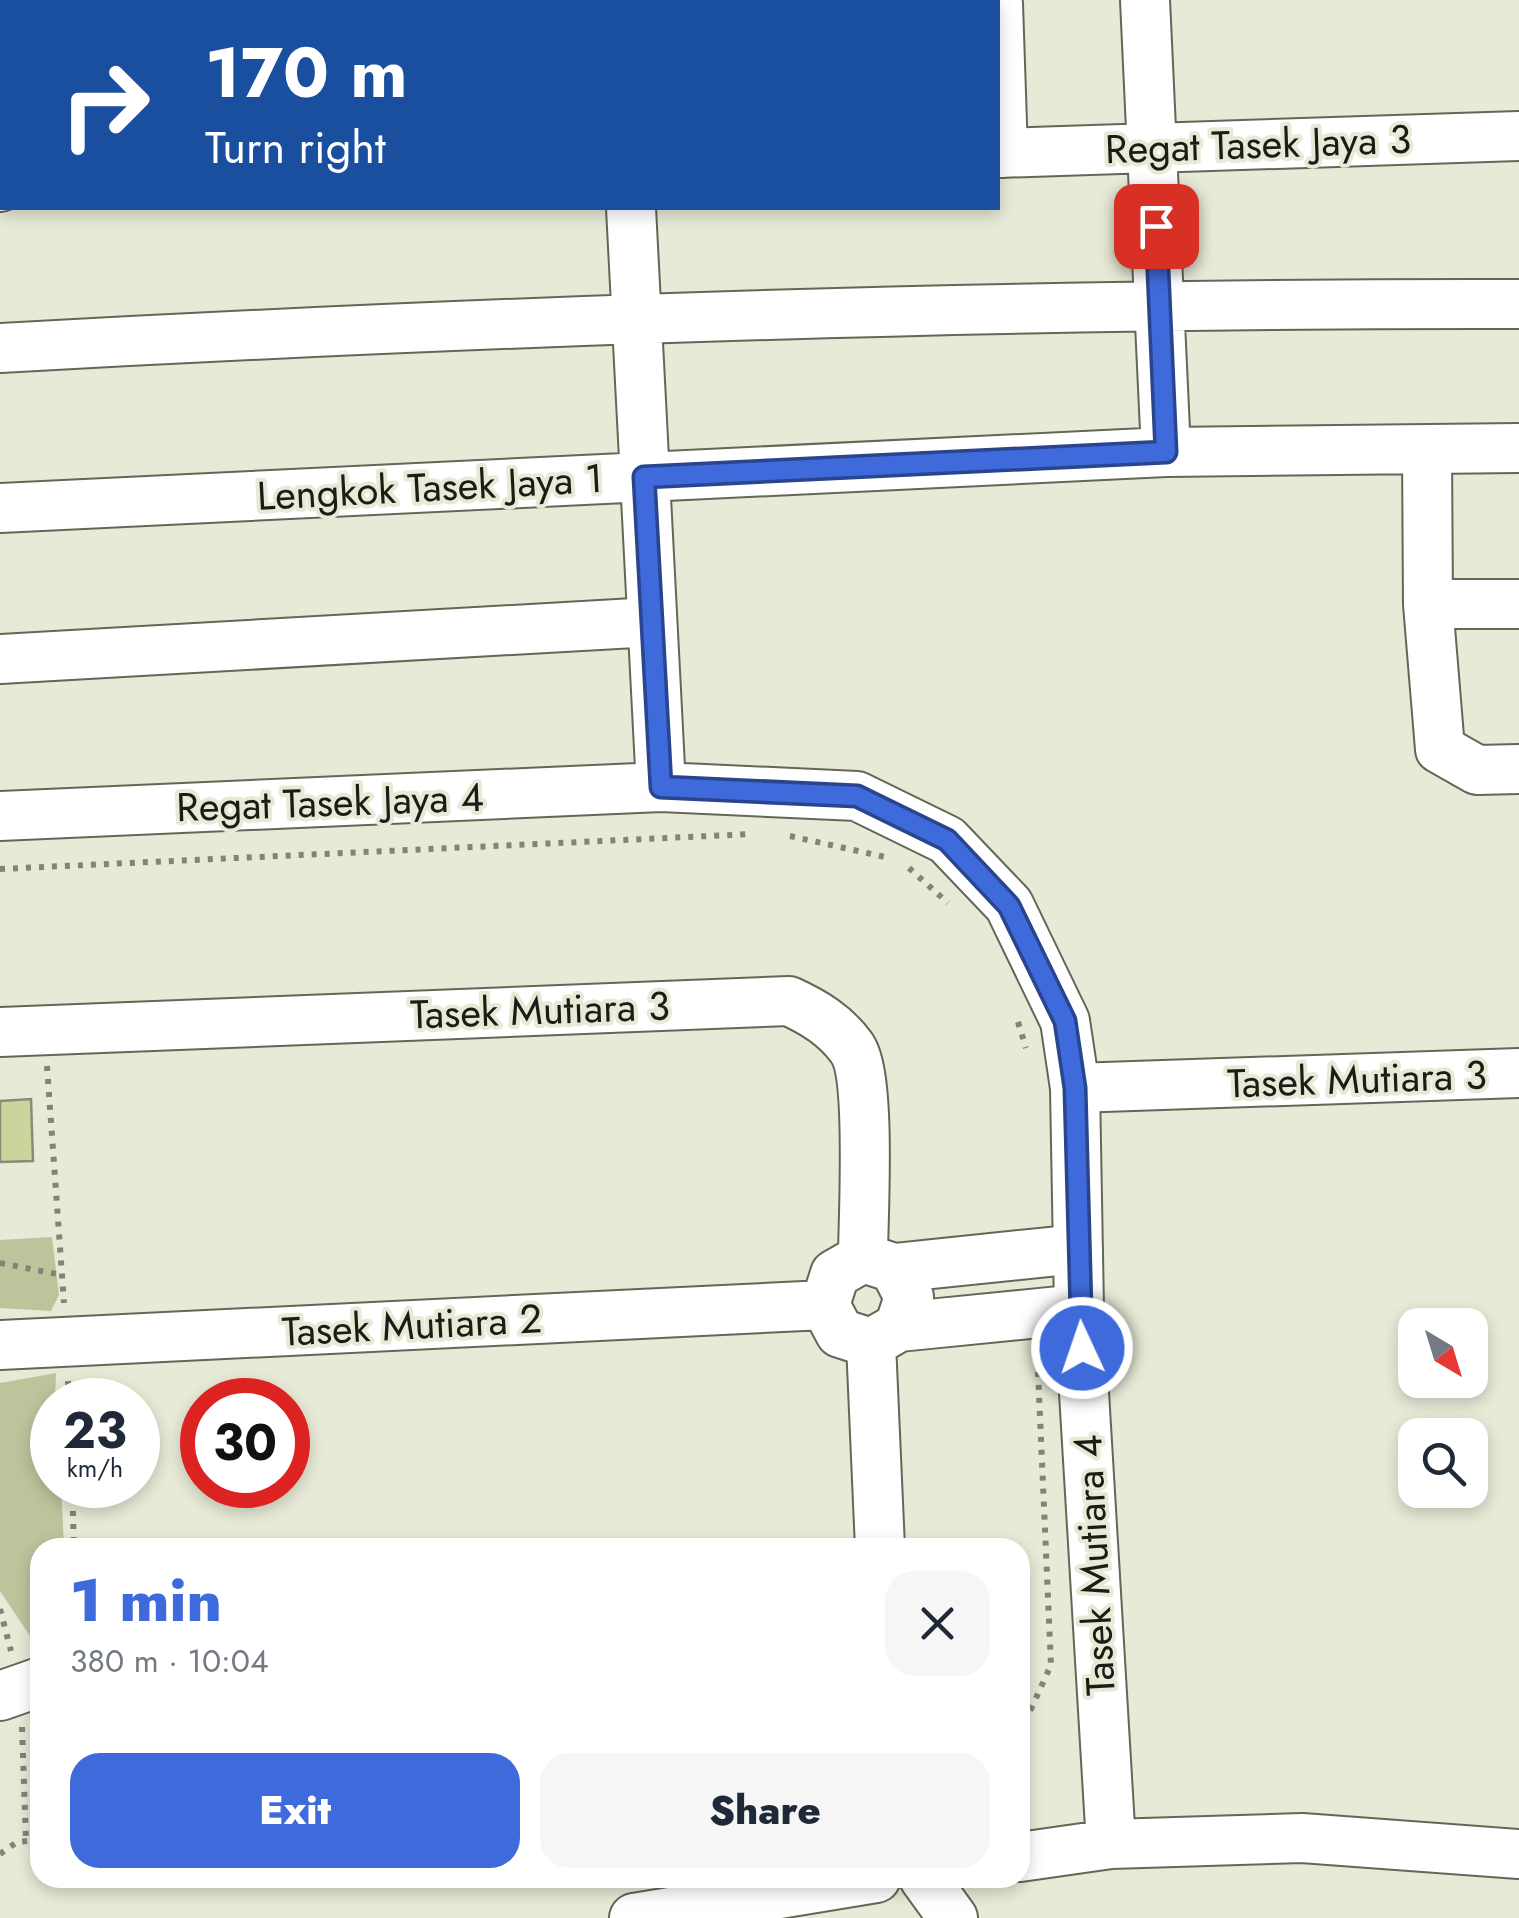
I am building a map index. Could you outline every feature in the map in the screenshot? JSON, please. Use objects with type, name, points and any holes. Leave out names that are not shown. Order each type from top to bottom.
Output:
[{"type":"street","points":[[1144,0],[1166,452]]},
{"type":"street","name":"Regat Tasek Jaya 3","points":[[1000,153],[1519,136]]},
{"type":"street","points":[[631,210],[661,787]]},
{"type":"street","points":[[0,348],[353,328],[1159,304],[1519,304]]},
{"type":"street","name":"Lengkok Tasek Jaya 1","points":[[0,508],[1166,452],[1519,448]]},
{"type":"street","points":[[1427,450],[1428,604],[1440,749],[1477,770],[1519,769]]},
{"type":"street","points":[[1428,604],[1519,604]]},
{"type":"street","points":[[0,659],[652,622]]},
{"type":"street","name":"Regat Tasek Jaya 4","points":[[0,816],[661,787]]},
{"type":"street","name":"Tasek Mutiara 4","points":[[661,787],[857,796],[947,840],[1009,906],[1065,1021],[1075,1088],[1078,1249],[1058,1312],[1110,1844]]},
{"type":"street","name":"Tasek Mutiara 3","points":[[22,1031],[789,1000],[821,1016],[854,1050],[862,1083],[879,1263]]},
{"type":"street","name":"Tasek Mutiara 3","points":[[1075,1088],[1519,1073]]},
{"type":"street","points":[[1058,1312],[885,1335],[840,1333],[824,1305],[835,1274],[879,1263],[1078,1249]]},
{"type":"street","points":[[879,1263],[909,1297],[885,1335],[880,1538]]},
{"type":"street","name":"Tasek Mutiara 2","points":[[0,1345],[824,1305]]},
{"type":"street","points":[[0,1696],[30,1686]]},
{"type":"street","points":[[1030,1856],[1110,1844],[1302,1838],[1519,1854]]},
{"type":"street","points":[[634,1918],[816,1888]]},
{"type":"street","points":[[931,1888],[953,1918]]},
{"type":"path","points":[[778,833],[902,860],[954,909]]},
{"type":"path","points":[[0,868],[758,834]]},
{"type":"path","points":[[1016,1017],[1027,1052]]},
{"type":"path","points":[[0,1264],[62,1274],[22,1031]]},
{"type":"path","points":[[1030,1711],[1050,1665],[1058,1312]]},
{"type":"path","points":[[73,1508],[74,1538]]},
{"type":"path","points":[[0,1854],[17,1842],[30,1841]]},
{"type":"green space","points":[[52,1237],[59,1295],[51,1311],[0,1308],[0,1240]]},
{"type":"green space","points":[[56,1373],[56,1378],[30,1378],[30,1508],[62,1508],[64,1538],[30,1538],[30,1636],[0,1591],[0,1383]]},
{"type":"building","points":[[31,1099],[33,1161],[0,1162],[0,1101]]},
{"type":"route","points":[[1082,1348],[1075,1088],[1065,1021],[1009,906],[947,840],[857,796],[661,787],[644,477],[1166,452],[1156,226]]}]
